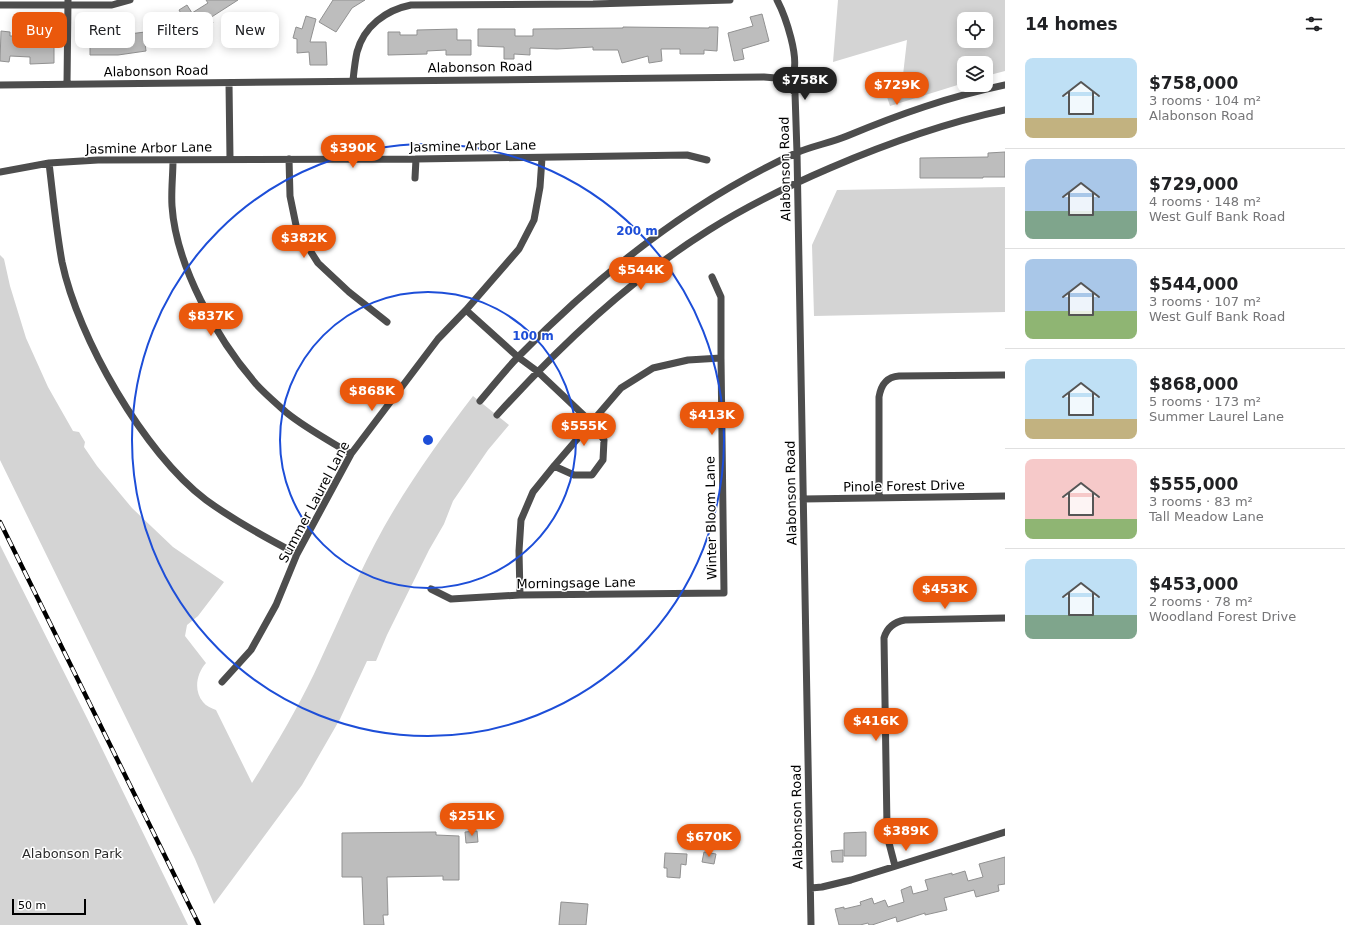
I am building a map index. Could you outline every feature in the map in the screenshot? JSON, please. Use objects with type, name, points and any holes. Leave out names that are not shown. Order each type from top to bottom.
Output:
[{"type":"street","points":[[0,5],[68,3],[112,5],[130,0]]},
{"type":"street","points":[[353,80],[357,52],[364,36],[373,23],[399,7],[411,5],[489,2],[593,4],[615,1],[730,0]]},
{"type":"street","points":[[777,0],[785,16],[790,32],[793,50],[794,70],[792,77],[786,83]]},
{"type":"street","points":[[67,84],[68,3]]},
{"type":"street","name":"Alabonson Road","points":[[0,85],[764,76],[776,78],[786,83],[795,93],[798,182],[811,925]]},
{"type":"street","points":[[229,83],[230,159]]},
{"type":"street","points":[[480,401],[518,358],[583,294],[666,228],[713,198],[797,153],[925,106],[1005,85]]},
{"type":"street","points":[[497,414],[589,321],[655,267],[708,230],[764,198],[870,151],[899,140],[982,115],[1005,110]]},
{"type":"street","name":"Jasmine Arbor Lane","points":[[0,172],[49,163],[98,160],[542,158],[687,155],[707,160]]},
{"type":"street","name":"Summer Laurel Lane","points":[[222,682],[252,650],[276,605],[297,554],[351,454],[438,339],[466,310],[518,249],[534,220],[540,187],[542,158]]},
{"type":"street","points":[[289,159],[290,196],[297,230],[318,263],[349,292],[386,322]]},
{"type":"street","points":[[415,178],[416,159]]},
{"type":"street","points":[[173,160],[172,206],[181,252],[200,299],[228,348],[257,385],[288,414],[320,436],[351,454]]},
{"type":"street","points":[[49,163],[62,263],[76,310],[93,347],[115,388],[142,430],[172,468],[205,499],[246,527],[297,554]]},
{"type":"street","name":"Winter Bloom Lane","points":[[712,277],[721,297],[724,593]]},
{"type":"street","points":[[466,310],[518,358],[537,372],[592,423],[604,440],[603,460],[592,475],[574,475],[554,466]]},
{"type":"street","points":[[520,595],[518,551],[521,520],[533,492],[554,466],[622,388],[653,368],[688,360],[721,358]]},
{"type":"street","points":[[879,498],[879,397],[882,386],[889,378],[899,376],[1005,375]]},
{"type":"street","name":"Pinole Forest Drive","points":[[803,499],[1005,496]]},
{"type":"street","name":"Morningsage Lane","points":[[431,589],[451,599],[520,595],[724,593]]},
{"type":"street","points":[[895,866],[886,827],[884,638],[888,628],[900,620],[1005,618]]},
{"type":"street","points":[[811,888],[851,880],[1005,832]]},
{"type":"green space","points":[[838,0],[1005,0],[1005,71],[993,74],[993,56],[957,56],[957,85],[890,106],[883,85],[903,75],[907,40],[833,62]]},
{"type":"green space","points":[[1005,187],[1005,312],[814,316],[812,245],[837,190]]},
{"type":"green space","points":[[0,255],[4,259],[10,286],[26,338],[48,387],[73,431],[79,432],[85,442],[84,447],[97,466],[132,508],[173,547],[224,582],[198,616],[187,625],[185,636],[206,663],[200,672],[197,682],[200,697],[206,705],[216,710],[252,783],[297,708],[375,543],[415,476],[473,396],[509,425],[488,450],[453,501],[444,524],[429,550],[387,635],[376,661],[367,661],[340,719],[302,785],[214,904],[195,859],[0,460]]},
{"type":"green space","name":"Alabonson Park","points":[[0,545],[87,718],[188,925],[0,925]]},
{"type":"building","points":[[206,0],[238,0],[213,16],[213,12],[194,12],[208,3]]},
{"type":"building","points":[[333,0],[365,0],[352,8],[336,32],[319,22]]},
{"type":"building","points":[[187,5],[191,12],[180,12],[179,10]]},
{"type":"building","points":[[762,14],[769,41],[742,49],[744,59],[734,61],[728,33],[753,26],[750,17]]},
{"type":"building","points":[[306,16],[316,19],[310,42],[326,42],[327,65],[310,65],[309,52],[297,53],[297,39],[293,38],[296,27],[302,29]]},
{"type":"building","points":[[718,27],[717,51],[704,50],[704,54],[680,54],[680,49],[661,49],[662,61],[649,63],[648,56],[622,63],[618,50],[593,50],[593,47],[557,49],[530,48],[530,55],[514,54],[514,59],[504,59],[504,47],[478,46],[478,29],[515,29],[515,36],[533,36],[533,29]]},
{"type":"building","points":[[457,29],[457,40],[471,40],[471,55],[446,55],[446,50],[427,51],[427,54],[388,55],[388,32],[400,32],[400,35],[417,35],[417,30]]},
{"type":"building","points":[[1,31],[10,32],[10,36],[12,36],[12,48],[54,48],[54,63],[30,64],[30,57],[10,56],[9,62],[0,61]]},
{"type":"building","points":[[143,32],[143,48],[146,48],[146,51],[118,55],[90,55],[90,48],[135,48],[135,33]]},
{"type":"building","points":[[1005,152],[1005,177],[920,178],[920,158],[988,157],[988,153]]},
{"type":"building","points":[[477,831],[478,842],[466,843],[465,832]]},
{"type":"building","points":[[436,832],[436,835],[459,836],[459,880],[443,880],[443,876],[387,877],[388,915],[383,915],[384,925],[364,925],[362,877],[342,877],[342,833]]},
{"type":"building","points":[[866,832],[866,856],[844,856],[844,833]]},
{"type":"building","points":[[843,850],[843,862],[832,862],[831,851]]},
{"type":"building","points":[[704,852],[716,854],[714,864],[702,862]]},
{"type":"building","points":[[665,853],[687,854],[686,865],[681,864],[680,878],[667,877],[667,868],[664,868]]},
{"type":"building","points":[[1005,857],[1005,884],[998,885],[999,891],[976,897],[974,890],[944,898],[947,910],[925,915],[925,913],[897,922],[896,917],[872,925],[869,925],[868,923],[860,925],[839,925],[835,909],[844,907],[844,909],[861,905],[860,902],[872,898],[874,904],[885,900],[888,907],[904,902],[901,890],[911,886],[913,894],[928,890],[925,880],[952,873],[952,875],[965,871],[968,881],[983,877],[979,864]]},
{"type":"building","points":[[561,902],[588,904],[586,925],[559,925]]},
{"type":"railway","points":[[0,522],[199,925]]}]
